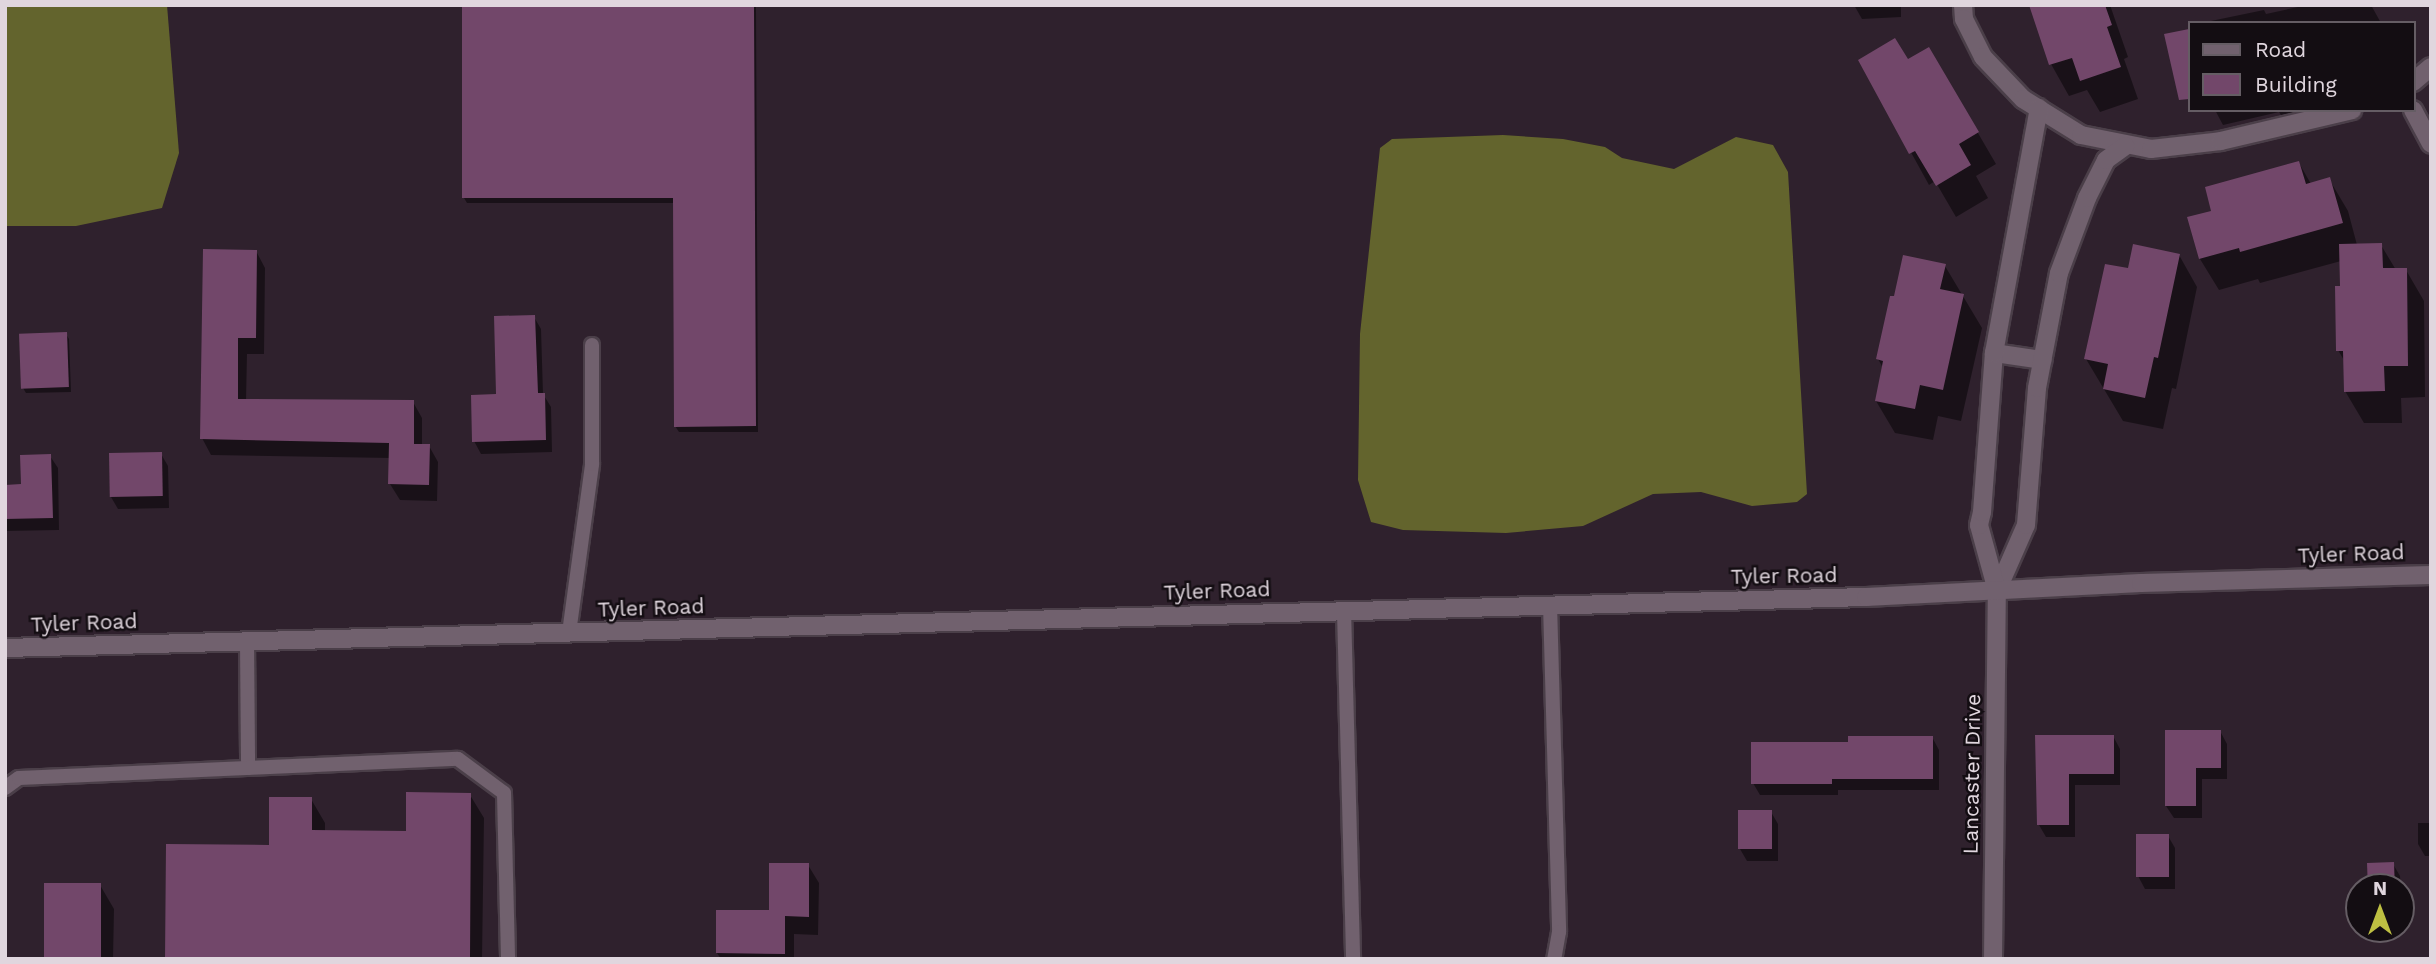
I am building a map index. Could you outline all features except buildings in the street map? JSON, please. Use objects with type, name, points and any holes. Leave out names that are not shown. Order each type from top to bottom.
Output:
[{"type":"street","points":[[1962,5],[1964,19],[1983,57],[2023,99],[2081,135],[2124,146],[2151,149],[2221,141],[2344,112]]},
{"type":"street","points":[[2415,80],[2431,67]]},
{"type":"street","points":[[1997,591],[1979,525],[1994,353],[2039,108]]},
{"type":"street","points":[[2414,112],[2431,144]]},
{"type":"street","points":[[1997,591],[2026,524],[2037,388],[2059,273],[2087,198],[2106,160],[2124,146]]},
{"type":"street","points":[[1994,353],[2042,360]]},
{"type":"street","name":"Tyler Road","points":[[5,648],[1866,597],[2431,575]]},
{"type":"street","name":"Lancaster Drive","points":[[1993,959],[1997,591]]},
{"type":"lane","points":[[569,633],[592,464],[592,345]]},
{"type":"lane","points":[[1550,604],[1559,919],[1555,959]]},
{"type":"lane","points":[[1343,610],[1353,959]]},
{"type":"lane","points":[[247,642],[248,768]]},
{"type":"lane","points":[[5,788],[19,778],[458,759],[505,793],[508,959]]},
{"type":"shaded area","points":[[5,5],[167,5],[179,153],[162,208],[76,226],[5,226]]},
{"type":"shaded area","points":[[1503,135],[1563,139],[1605,147],[1622,158],[1674,169],[1736,137],[1773,145],[1788,172],[1807,494],[1797,502],[1752,506],[1701,492],[1653,494],[1583,526],[1506,533],[1403,530],[1371,522],[1358,480],[1360,334],[1380,148],[1392,139]]}]
